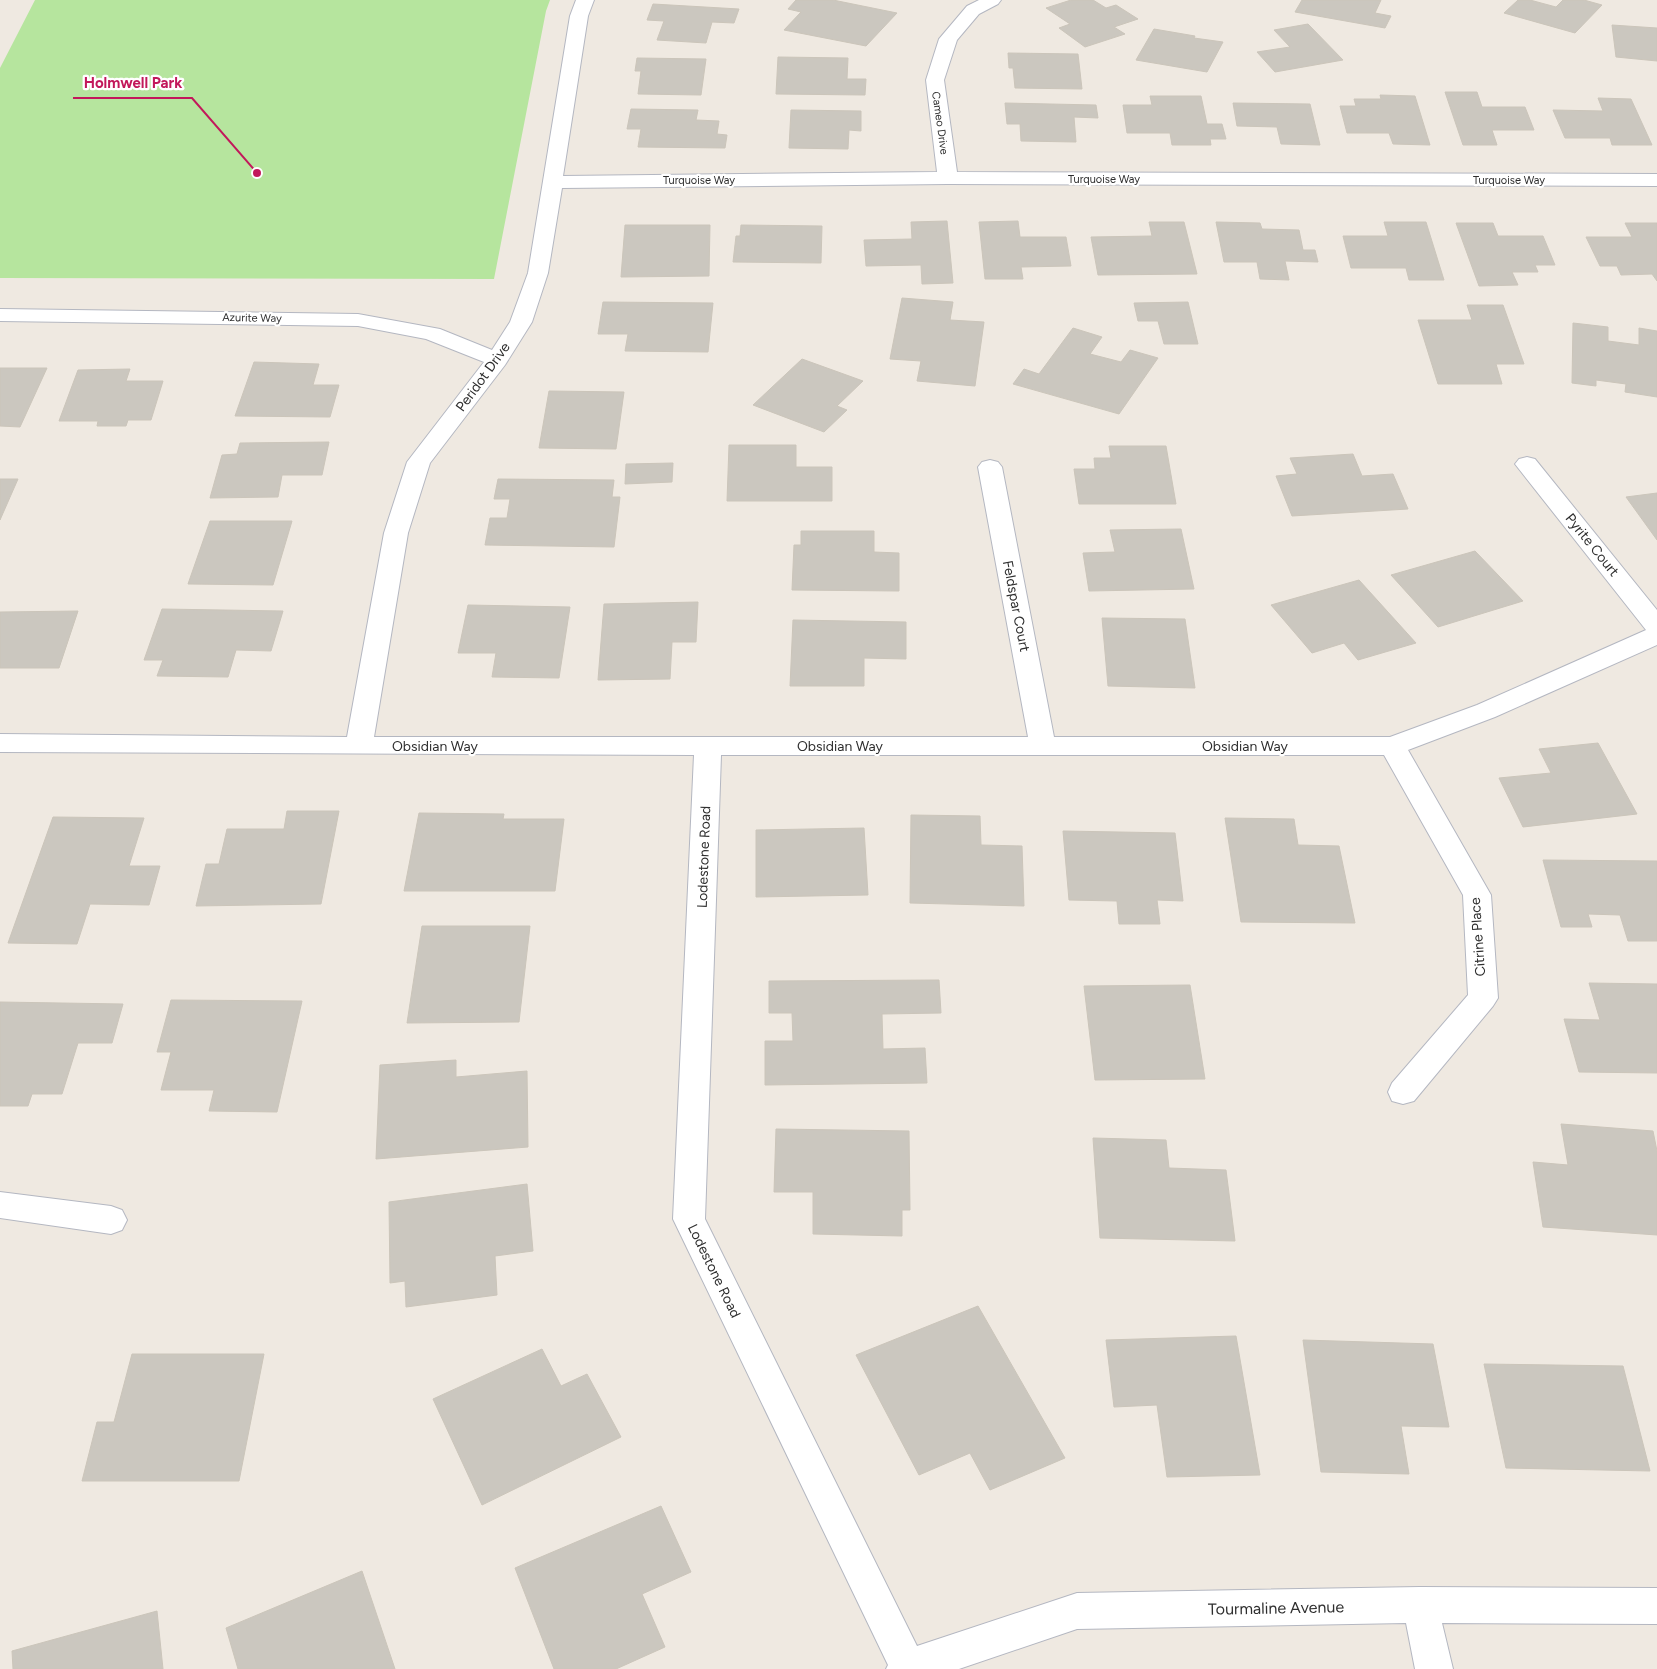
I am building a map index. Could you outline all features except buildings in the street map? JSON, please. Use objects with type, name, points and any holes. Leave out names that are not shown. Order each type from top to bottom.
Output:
[{"type":"street","name":"Peridot Drive","points":[[358,746],[396,533],[419,462],[497,360],[521,322],[538,273],[578,16],[585,0]]},
{"type":"street","name":"Cameo Drive","points":[[948,178],[935,80],[948,39],[973,10],[992,0]]},
{"type":"street","name":"Turquoise Way","points":[[551,182],[948,178],[1657,180]]},
{"type":"street","name":"Azurite Way","points":[[0,315],[358,320],[432,334],[497,360]]},
{"type":"street","name":"Pyrite Court","points":[[1527,464],[1657,627]]},
{"type":"street","name":"Feldspar Court","points":[[990,467],[1043,746]]},
{"type":"street","name":"Obsidian Way","points":[[0,743],[358,746],[1392,746],[1486,711],[1657,635]]},
{"type":"street","name":"Lodestone Road","points":[[708,746],[689,1219],[907,1668]]},
{"type":"street","name":"Citrine Place","points":[[1392,746],[1477,895],[1483,998],[1403,1092]]},
{"type":"street","points":[[0,1205],[110,1220]]},
{"type":"street","name":"Tourmaline Avenue","points":[[907,1668],[1076,1611],[1420,1605],[1657,1606]]},
{"type":"street","points":[[1420,1605],[1434,1669]]},
{"type":"green space","points":[[35,0],[550,0],[546,11],[494,279],[0,278],[0,68]]},
{"type":"place","name":"Holmwell Park","points":[[257,173]]}]
